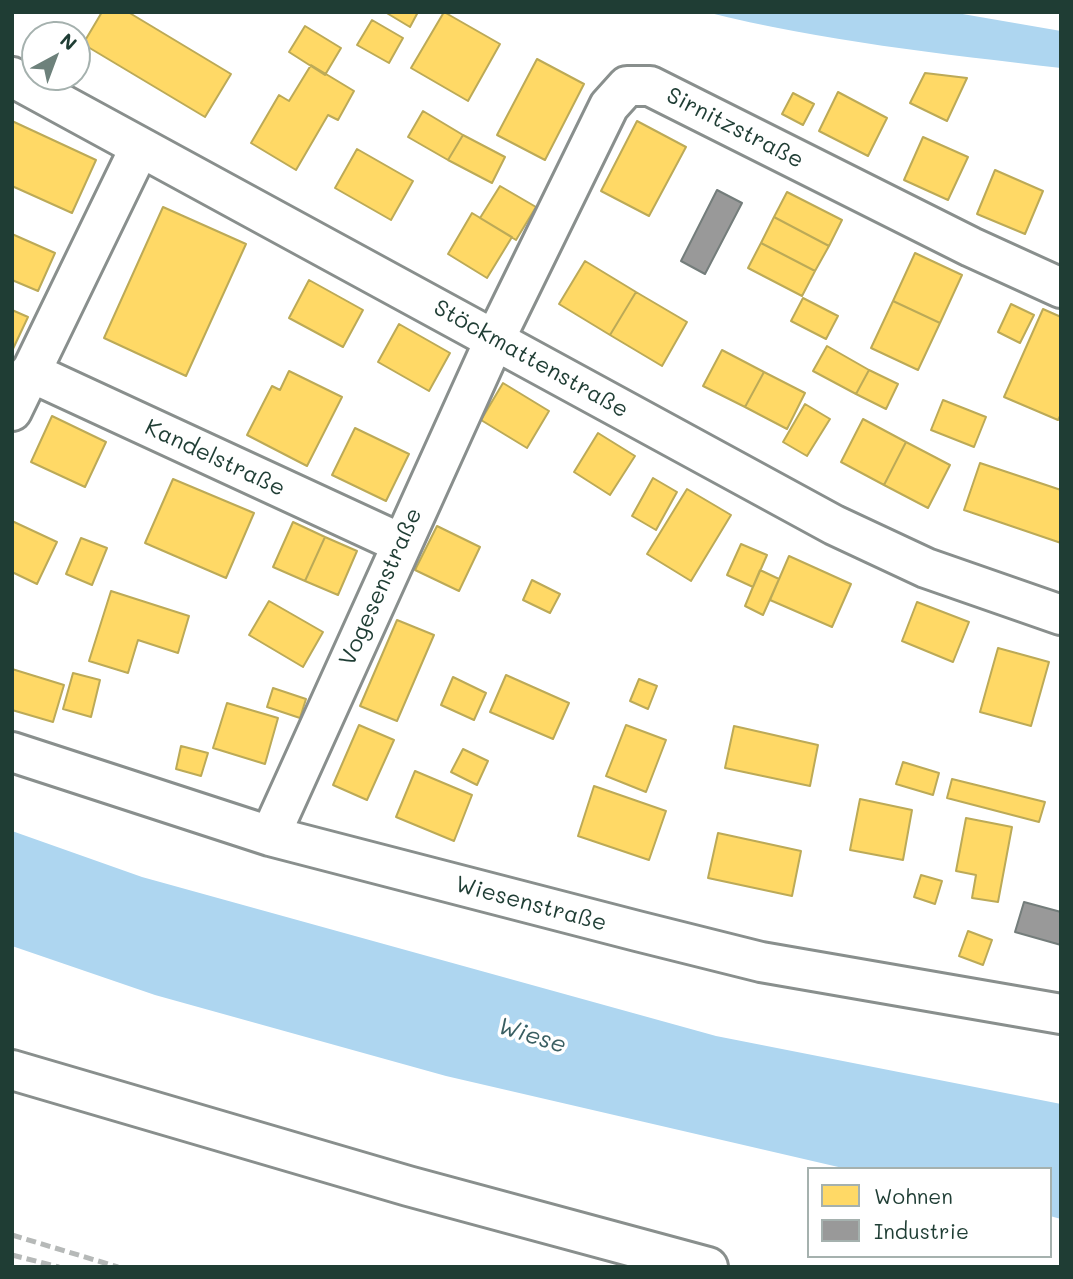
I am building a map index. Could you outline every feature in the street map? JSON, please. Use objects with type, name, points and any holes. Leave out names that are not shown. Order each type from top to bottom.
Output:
[{"type":"street","name":"Stöckmattenstraße","points":[[12,77],[834,525],[926,568],[1061,615]]},
{"type":"street","name":"Sirnitzstraße","points":[[495,340],[609,106],[627,86],[650,86],[971,247],[1061,288]]},
{"type":"street","points":[[12,411],[140,147]]},
{"type":"street","name":"Vogesenstraße","points":[[270,836],[400,543],[495,340]]},
{"type":"street","name":"Kandelstraße","points":[[30,372],[400,543]]},
{"type":"street","name":"Wiesenstraße","points":[[12,752],[270,836],[761,962],[1061,1014]]},
{"type":"street","points":[[12,1070],[408,1186],[708,1267]]},
{"type":"water","points":[[706,12],[951,12],[1061,31],[1061,68],[838,39]]},
{"type":"water","name":"Wiese","points":[[12,831],[142,877],[716,1036],[1061,1104],[1061,1219],[1052,1217],[1052,1167],[838,1167],[446,1076],[155,995],[12,946]]},
{"type":"building: Wohnen","points":[[102,12],[128,12],[231,74],[205,117],[91,49],[91,31]]},
{"type":"building: Wohnen","points":[[385,12],[418,12],[410,27]]},
{"type":"building: Wohnen","points":[[444,12],[500,44],[468,101],[411,68]]},
{"type":"building: Wohnen","points":[[372,20],[403,38],[389,63],[357,45]]},
{"type":"building: Wohnen","points":[[305,26],[341,48],[325,75],[289,52]]},
{"type":"building: Wohnen","points":[[537,59],[584,84],[545,160],[497,135]]},
{"type":"building: Wohnen","points":[[311,65],[354,91],[338,120],[328,115],[296,170],[251,143],[279,95],[289,101]]},
{"type":"building: Wohnen","points":[[925,73],[967,78],[947,121],[910,103]]},
{"type":"building: Wohnen","points":[[838,92],[887,118],[868,156],[819,131]]},
{"type":"building: Wohnen","points":[[793,93],[814,104],[803,125],[782,114]]},
{"type":"building: Wohnen","points":[[423,111],[463,135],[448,160],[408,137]]},
{"type":"building: Wohnen","points":[[12,121],[96,160],[72,213],[12,186]]},
{"type":"building: Wohnen","points":[[637,121],[686,147],[649,216],[601,191]]},
{"type":"building: Wohnen","points":[[463,135],[505,157],[492,183],[448,160]]},
{"type":"building: Wohnen","points":[[923,137],[968,157],[948,200],[904,180]]},
{"type":"building: Wohnen","points":[[357,149],[413,181],[391,220],[335,188]]},
{"type":"building: Wohnen","points":[[995,170],[1043,191],[1025,234],[977,214]]},
{"type":"building: Wohnen","points":[[500,186],[536,207],[516,240],[480,218]]},
{"type":"building: Wohnen","points":[[787,192],[842,220],[829,246],[774,217]]},
{"type":"building: Wohnen","points":[[163,207],[246,244],[186,376],[104,338]]},
{"type":"building: Wohnen","points":[[472,213],[512,237],[487,278],[448,254]]},
{"type":"building: Wohnen","points":[[774,217],[829,246],[815,271],[761,243]]},
{"type":"building: Wohnen","points":[[12,234],[55,253],[38,291],[12,280]]},
{"type":"building: Wohnen","points":[[761,243],[815,271],[802,296],[748,268]]},
{"type":"building: Wohnen","points":[[915,253],[962,275],[940,323],[893,301]]},
{"type":"building: Wohnen","points":[[585,261],[636,292],[610,335],[559,304]]},
{"type":"building: Wohnen","points":[[309,280],[363,310],[343,347],[289,318]]},
{"type":"building: Wohnen","points":[[636,292],[687,322],[662,366],[610,335]]},
{"type":"building: Wohnen","points":[[803,298],[838,316],[826,339],[791,321]]},
{"type":"building: Wohnen","points":[[893,301],[940,323],[918,370],[871,348]]},
{"type":"building: Wohnen","points":[[1011,304],[1034,315],[1020,343],[998,332]]},
{"type":"building: Wohnen","points":[[1043,309],[1061,317],[1061,414],[1058,420],[1004,397]]},
{"type":"building: Wohnen","points":[[12,310],[28,317],[12,351]]},
{"type":"building: Wohnen","points":[[399,324],[450,353],[429,391],[378,362]]},
{"type":"building: Wohnen","points":[[827,346],[869,370],[856,394],[813,371]]},
{"type":"building: Wohnen","points":[[722,350],[764,372],[745,407],[703,386]]},
{"type":"building: Wohnen","points":[[869,370],[898,384],[886,409],[856,394]]},
{"type":"building: Wohnen","points":[[289,371],[342,397],[307,466],[247,435],[272,386],[280,390]]},
{"type":"building: Wohnen","points":[[764,372],[805,393],[787,429],[745,407]]},
{"type":"building: Wohnen","points":[[503,383],[549,411],[527,448],[481,420]]},
{"type":"building: Wohnen","points":[[943,400],[986,417],[974,447],[931,430]]},
{"type":"building: Wohnen","points":[[805,404],[830,419],[807,456],[783,442]]},
{"type":"building: Wohnen","points":[[52,416],[106,442],[85,487],[31,462]]},
{"type":"building: Wohnen","points":[[863,419],[906,442],[884,485],[841,462]]},
{"type":"building: Wohnen","points":[[355,428],[409,454],[386,501],[332,475]]},
{"type":"building: Wohnen","points":[[598,433],[635,456],[610,495],[574,472]]},
{"type":"building: Wohnen","points":[[906,442],[950,465],[928,508],[884,485]]},
{"type":"building: Wohnen","points":[[980,463],[1061,490],[1061,543],[964,510]]},
{"type":"building: Wohnen","points":[[653,478],[677,492],[656,530],[632,516]]},
{"type":"building: Wohnen","points":[[173,479],[254,513],[226,578],[145,543]]},
{"type":"building: Wohnen","points":[[687,489],[731,515],[691,581],[647,554]]},
{"type":"building: Wohnen","points":[[12,521],[57,542],[37,584],[12,572]]},
{"type":"building: Wohnen","points":[[293,522],[325,537],[305,581],[273,567]]},
{"type":"building: Wohnen","points":[[437,526],[480,547],[459,591],[415,570]]},
{"type":"building: Wohnen","points":[[325,537],[357,551],[338,595],[305,581]]},
{"type":"building: Wohnen","points":[[81,538],[107,548],[92,585],[66,574]]},
{"type":"building: Wohnen","points":[[741,544],[767,555],[753,587],[727,575]]},
{"type":"building: Wohnen","points":[[789,556],[851,584],[832,627],[770,600]]},
{"type":"building: Wohnen","points":[[760,570],[779,579],[763,615],[745,606]]},
{"type":"building: Wohnen","points":[[532,580],[560,594],[550,613],[523,600]]},
{"type":"building: Wohnen","points":[[111,591],[189,616],[178,653],[138,640],[128,673],[89,661]]},
{"type":"building: Wohnen","points":[[269,601],[323,632],[303,667],[249,635]]},
{"type":"building: Wohnen","points":[[917,602],[969,622],[953,662],[902,641]]},
{"type":"building: Wohnen","points":[[397,620],[434,635],[397,721],[360,706]]},
{"type":"building: Wohnen","points":[[998,648],[1049,662],[1031,726],[980,712]]},
{"type":"building: Wohnen","points":[[12,669],[64,685],[53,722],[12,710]]},
{"type":"building: Wohnen","points":[[73,673],[100,680],[91,717],[63,709]]},
{"type":"building: Wohnen","points":[[506,675],[569,703],[553,739],[490,712]]},
{"type":"building: Wohnen","points":[[453,677],[486,693],[474,720],[441,705]]},
{"type":"building: Wohnen","points":[[639,679],[657,686],[648,709],[630,701]]},
{"type":"building: Wohnen","points":[[273,688],[306,699],[300,718],[267,707]]},
{"type":"building: Wohnen","points":[[227,703],[278,718],[265,764],[213,748]]},
{"type":"building: Wohnen","points":[[359,725],[394,740],[367,800],[333,785]]},
{"type":"building: Wohnen","points":[[626,725],[666,740],[646,792],[606,776]]},
{"type":"building: Wohnen","points":[[734,726],[818,745],[810,786],[725,768]]},
{"type":"building: Wohnen","points":[[181,746],[208,753],[201,776],[176,769]]},
{"type":"building: Wohnen","points":[[463,749],[488,761],[477,785],[451,772]]},
{"type":"building: Wohnen","points":[[903,762],[939,773],[933,795],[896,784]]},
{"type":"building: Wohnen","points":[[415,771],[472,795],[454,841],[396,817]]},
{"type":"building: Wohnen","points":[[952,779],[1045,802],[1039,822],[947,798]]},
{"type":"building: Wohnen","points":[[594,786],[666,811],[649,860],[578,836]]},
{"type":"building: Wohnen","points":[[860,799],[912,810],[903,860],[850,850]]},
{"type":"building: Wohnen","points":[[966,818],[1012,827],[998,902],[972,898],[976,875],[956,871]]},
{"type":"building: Wohnen","points":[[718,833],[801,851],[792,896],[708,878]]},
{"type":"building: Wohnen","points":[[921,875],[942,881],[935,904],[914,897]]},
{"type":"building: Wohnen","points":[[968,931],[992,940],[983,965],[959,956]]},
{"type":"building: Industrie","points":[[717,190],[742,203],[705,274],[681,261]]},
{"type":"building: Industrie","points":[[1024,902],[1061,912],[1061,945],[1015,932]]},
{"type":"railway","points":[[12,1235],[118,1267]]},
{"type":"railway","points":[[12,1255],[59,1267]]}]
